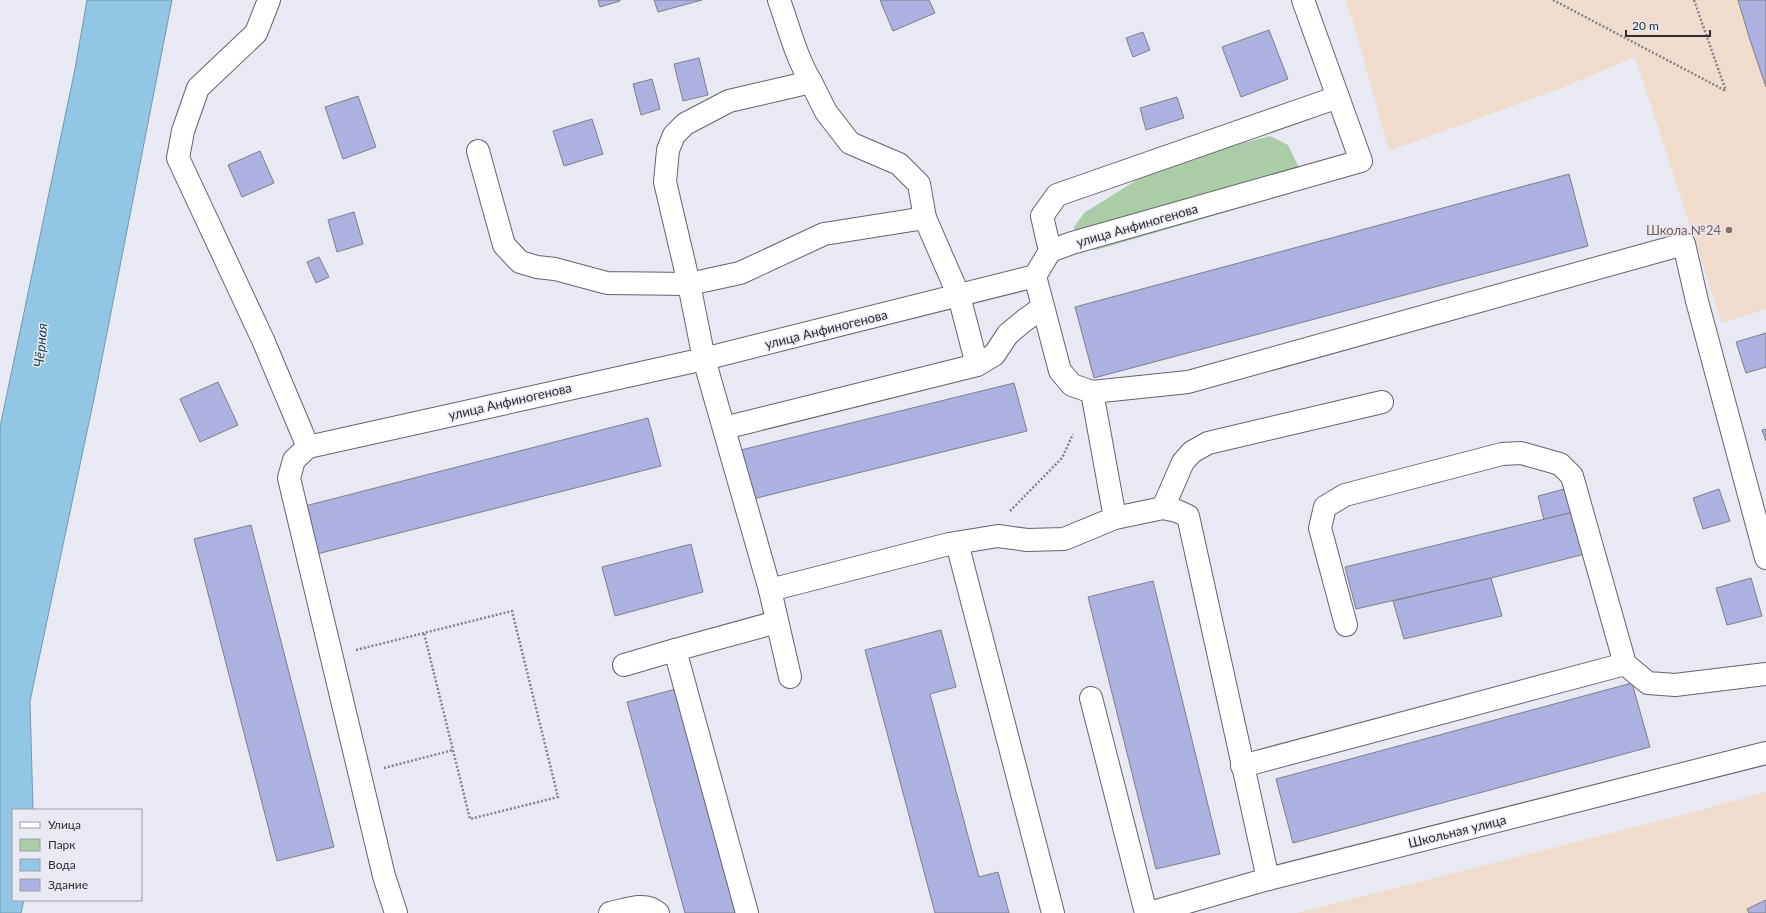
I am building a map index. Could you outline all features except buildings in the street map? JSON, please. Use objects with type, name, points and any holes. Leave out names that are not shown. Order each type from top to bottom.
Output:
[{"type":"street","points":[[269,0],[256,33],[198,88],[182,131],[178,158],[263,340],[308,447],[294,460],[289,478],[384,876],[396,913]]},
{"type":"street","points":[[779,0],[794,40],[800,64],[826,112],[850,143],[899,164],[920,184],[925,218],[959,296],[977,365]]},
{"type":"street","points":[[1303,0],[1338,97],[1057,195],[1042,216],[1050,251],[1036,276],[1060,371],[1072,385],[1092,392],[1188,382],[1684,244],[1697,301],[1766,558]]},
{"type":"street","points":[[790,677],[770,590],[704,359],[689,284],[665,182],[668,150],[674,134],[684,124],[729,101],[811,82]]},
{"type":"street","name":"улица Анфиногенова","points":[[1050,251],[1361,161],[1338,97]]},
{"type":"street","points":[[478,151],[504,245],[520,262],[537,267],[555,269],[607,283],[689,284],[740,273],[824,234],[925,218]]},
{"type":"street","name":"улица Анфиногенова","points":[[308,447],[704,359],[1036,276]]},
{"type":"street","points":[[724,428],[977,365],[994,355],[1008,334],[1043,307]]},
{"type":"street","points":[[1092,392],[1115,518]]},
{"type":"street","points":[[1163,508],[1183,462],[1192,452],[1208,443],[1382,402]]},
{"type":"street","points":[[1346,625],[1320,528],[1325,507],[1344,495],[1502,454],[1521,454],[1560,464],[1572,476],[1625,664],[1648,683],[1675,685],[1766,674]]},
{"type":"street","points":[[770,590],[957,543],[998,536],[1027,540],[1064,539],[1115,518],[1163,508],[1177,511],[1188,516],[1268,879]]},
{"type":"street","points":[[957,543],[1053,913]]},
{"type":"street","points":[[624,665],[777,622]]},
{"type":"street","points":[[675,650],[747,913]]},
{"type":"street","points":[[1242,766],[1625,664]]},
{"type":"street","points":[[1091,698],[1146,913]]},
{"type":"street","name":"Школьная улица","points":[[1149,913],[1268,879],[1766,753]]},
{"type":"street","points":[[610,913],[640,906],[654,909],[658,913]]},
{"type":"path","points":[[1554,0],[1726,91],[1694,0]]},
{"type":"path","points":[[1009,512],[1062,458],[1074,432]]},
{"type":"path","points":[[331,656],[512,611],[558,797],[470,819],[424,633]]},
{"type":"path","points":[[360,774],[453,750]]},
{"type":"shaded area","name":"Школа №24","points":[[1345,0],[1766,0],[1766,309],[1722,323],[1635,57],[1564,87],[1389,151],[1353,21]]},
{"type":"shaded area","points":[[1766,792],[1766,913],[1297,913],[1675,817]]},
{"type":"green space","points":[[1270,136],[1288,145],[1301,172],[1292,193],[1096,250],[1080,246],[1074,227],[1084,213],[1164,163]]},
{"type":"water","name":"Чёрная","points":[[87,0],[172,0],[96,389],[30,701],[33,809],[12,809],[12,901],[24,901],[21,913],[0,913],[0,427],[75,69]]},
{"type":"place","name":"Школа №24","points":[[1729,230]]}]
